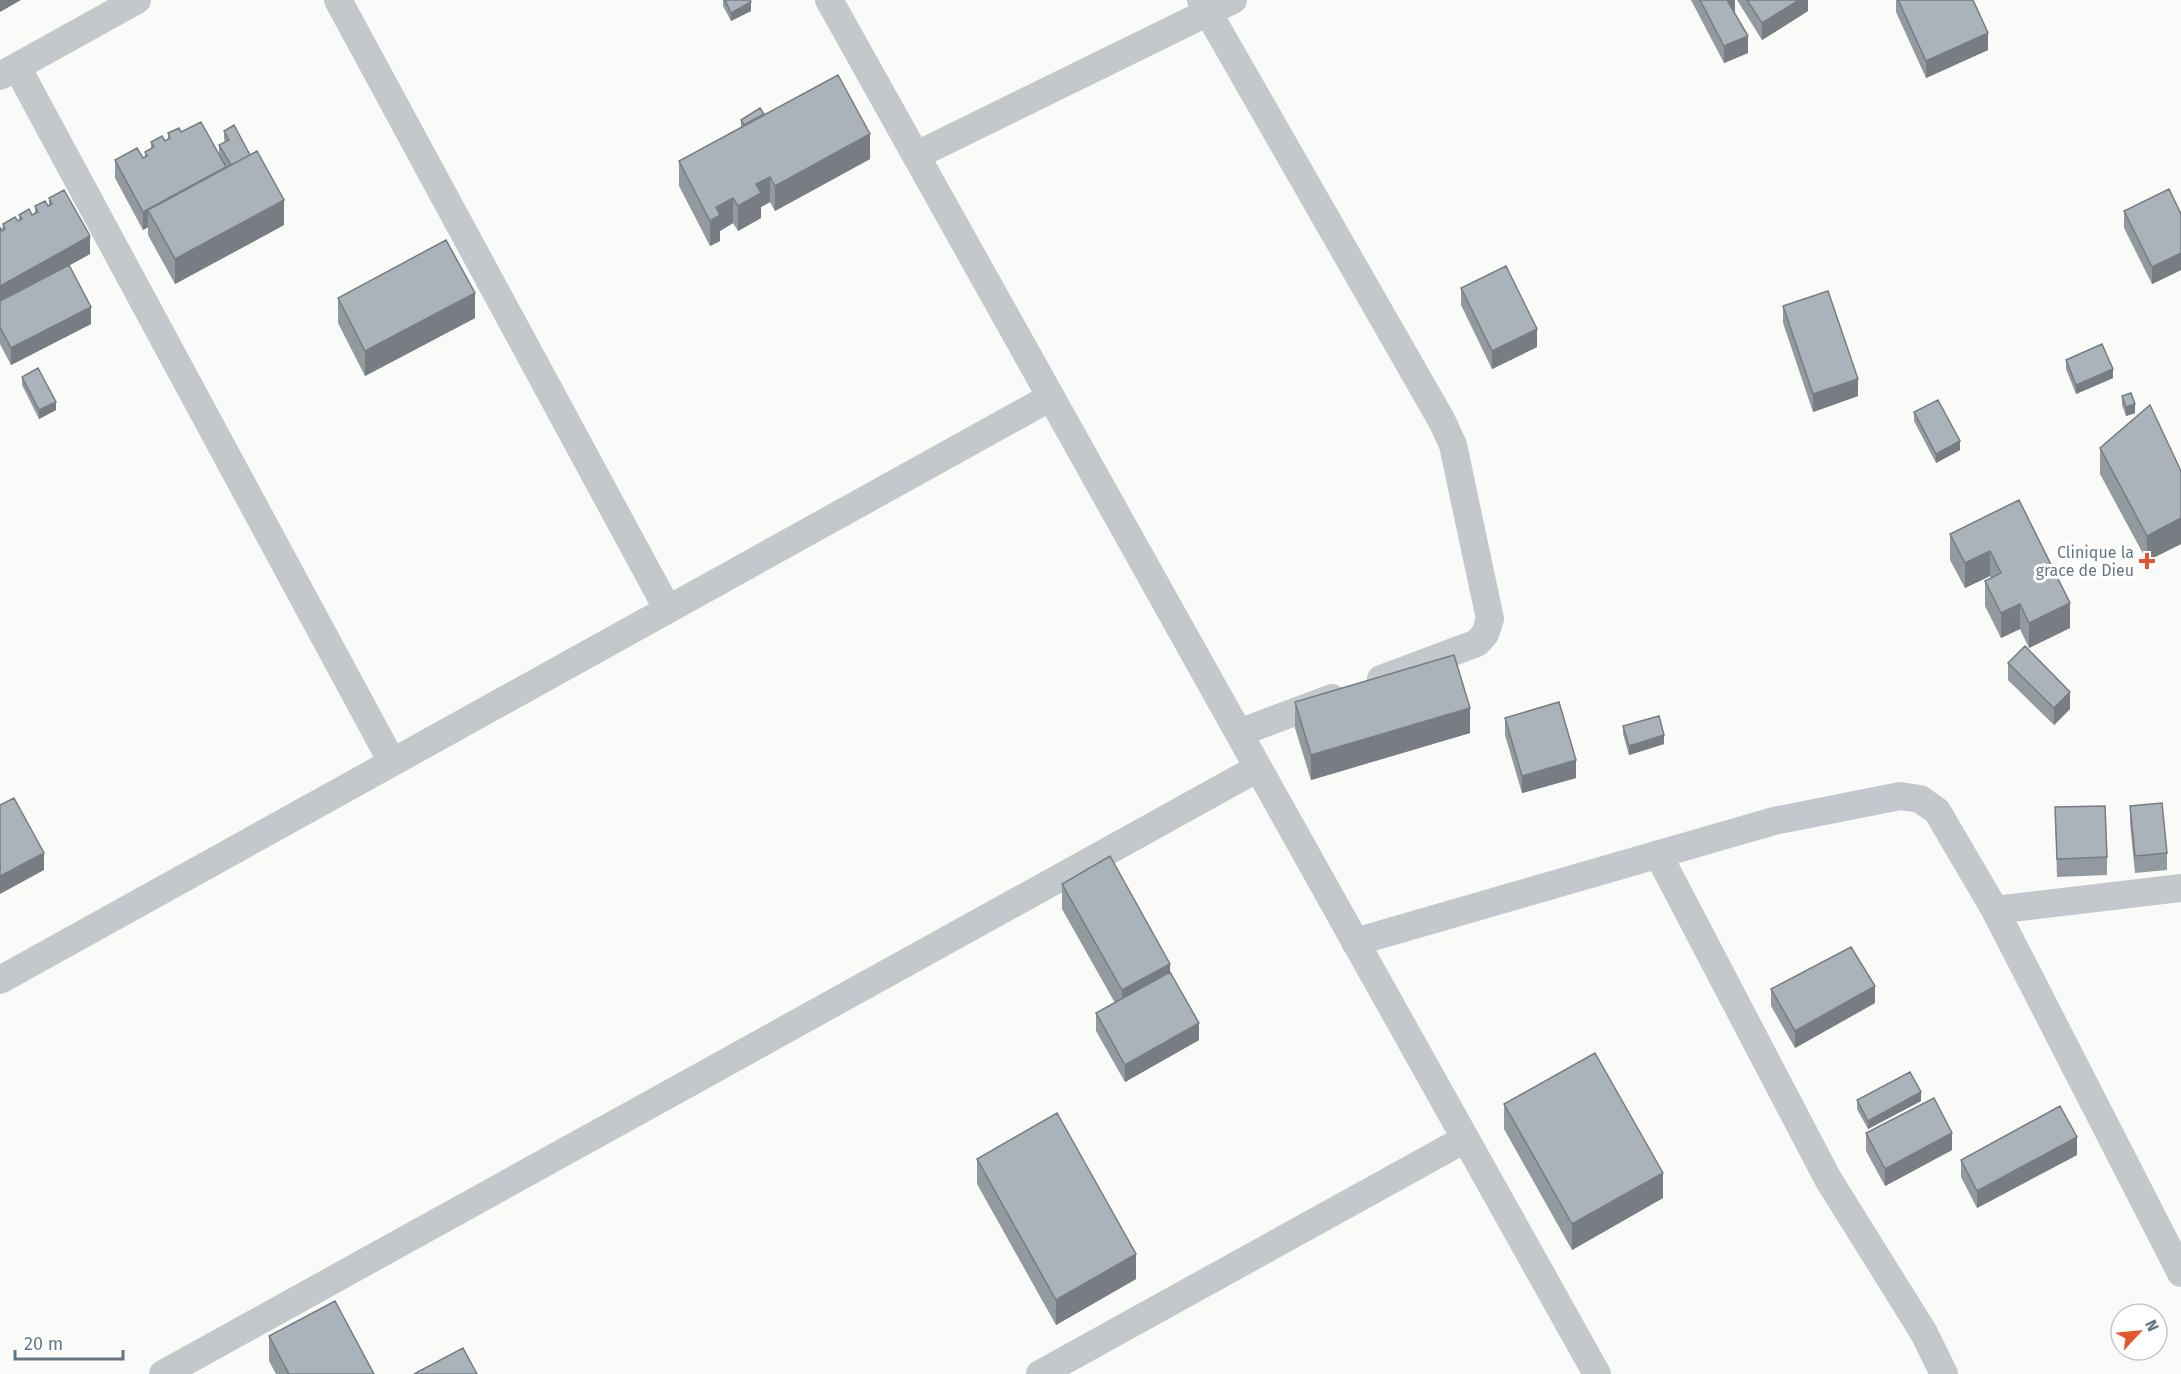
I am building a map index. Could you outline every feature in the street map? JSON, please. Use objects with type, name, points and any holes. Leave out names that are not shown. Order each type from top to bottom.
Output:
[{"type":"street","points":[[137,0],[9,72],[392,762]]},
{"type":"street","points":[[338,0],[667,608]]},
{"type":"street","points":[[829,0],[1597,1374]]},
{"type":"street","points":[[917,155],[1205,7],[1233,0]]},
{"type":"street","points":[[1205,7],[1442,421],[1453,445],[1490,619],[1485,634],[1477,643],[1239,733]]},
{"type":"street","points":[[0,980],[1051,397]]},
{"type":"street","points":[[164,1374],[1258,768]]},
{"type":"street","points":[[1355,942],[1774,821],[1900,796],[1920,799],[1937,811],[1995,910],[2181,1273]]},
{"type":"street","points":[[1658,854],[1828,1179],[1924,1333],[1944,1374]]},
{"type":"street","points":[[1995,910],[2157,893],[2181,888]]},
{"type":"street","points":[[1040,1374],[1465,1139]]},
{"type":"building","points":[[725,0],[750,0],[751,2],[731,13]]},
{"type":"building","points":[[1700,0],[1727,0],[1748,36],[1724,46]]},
{"type":"building","points":[[1747,0],[1799,0],[1762,23]]},
{"type":"building","points":[[1898,0],[1973,0],[1988,33],[1926,61]]},
{"type":"building","points":[[838,75],[870,134],[775,186],[770,177],[756,184],[761,193],[738,206],[733,198],[716,207],[720,215],[710,221],[679,161]]},
{"type":"building","points":[[760,108],[764,114],[744,125],[741,120]]},
{"type":"building","points":[[201,122],[226,167],[143,212],[115,160],[137,148],[143,158],[147,156],[145,152],[154,147],[151,142],[162,136],[165,141],[170,138],[168,133],[179,128],[181,132]]},
{"type":"building","points":[[234,125],[250,155],[231,165],[219,145],[229,140],[224,131]]},
{"type":"building","points":[[257,151],[284,200],[175,259],[148,210]]},
{"type":"building","points":[[2169,189],[2181,214],[2181,253],[2152,267],[2124,211]]},
{"type":"building","points":[[64,190],[90,236],[0,286],[0,227],[2,231],[5,229],[3,224],[15,217],[18,221],[22,219],[19,215],[29,209],[32,215],[38,212],[35,206],[45,201],[48,206],[52,204],[49,198]]},
{"type":"building","points":[[446,240],[475,293],[365,351],[338,298]]},
{"type":"building","points":[[69,265],[91,307],[11,348],[0,327],[0,301]]},
{"type":"building","points":[[1506,266],[1537,329],[1492,351],[1461,288]]},
{"type":"building","points":[[1828,291],[1858,379],[1813,394],[1783,306]]},
{"type":"building","points":[[2102,344],[2113,369],[2076,385],[2066,360]]},
{"type":"building","points":[[38,368],[56,402],[39,410],[22,377]]},
{"type":"building","points":[[2131,393],[2135,404],[2126,407],[2122,396]]},
{"type":"building","points":[[1938,400],[1960,441],[1936,454],[1914,412]]},
{"type":"building","points":[[2150,405],[2181,471],[2181,518],[2147,536],[2100,448]]},
{"type":"building","points":[[2019,500],[2070,603],[2029,623],[2020,604],[2001,613],[1985,581],[2001,573],[1990,551],[1965,563],[1950,534]]},
{"type":"building","points":[[2025,646],[2070,692],[2054,708],[2008,663]]},
{"type":"building","points":[[1454,655],[1470,708],[1311,755],[1295,702]]},
{"type":"building","points":[[1559,702],[1576,760],[1522,776],[1505,718]]},
{"type":"building","points":[[1659,716],[1664,735],[1629,746],[1623,726]]},
{"type":"building","points":[[14,798],[44,853],[0,876],[0,805]]},
{"type":"building","points":[[2162,803],[2167,853],[2135,856],[2130,806]]},
{"type":"building","points":[[2105,806],[2107,857],[2057,859],[2055,807]]},
{"type":"building","points":[[1110,856],[1170,964],[1122,990],[1062,884]]},
{"type":"building","points":[[1851,947],[1875,986],[1795,1031],[1771,989]]},
{"type":"building","points":[[1170,972],[1199,1023],[1125,1065],[1096,1013]]},
{"type":"building","points":[[1595,1053],[1663,1173],[1572,1224],[1504,1104]]},
{"type":"building","points":[[1910,1072],[1921,1092],[1868,1121],[1857,1100]]},
{"type":"building","points":[[1934,1098],[1952,1133],[1885,1169],[1866,1133]]},
{"type":"building","points":[[2060,1106],[2077,1137],[1977,1191],[1961,1160]]},
{"type":"building","points":[[1057,1113],[1136,1254],[1056,1300],[977,1159]]},
{"type":"building","points":[[335,1301],[374,1374],[289,1374],[269,1336]]},
{"type":"building","points":[[463,1348],[477,1374],[414,1374]]},
{"type":"place","name":"Clinique la grace de Dieu","points":[[2147,561]]}]
